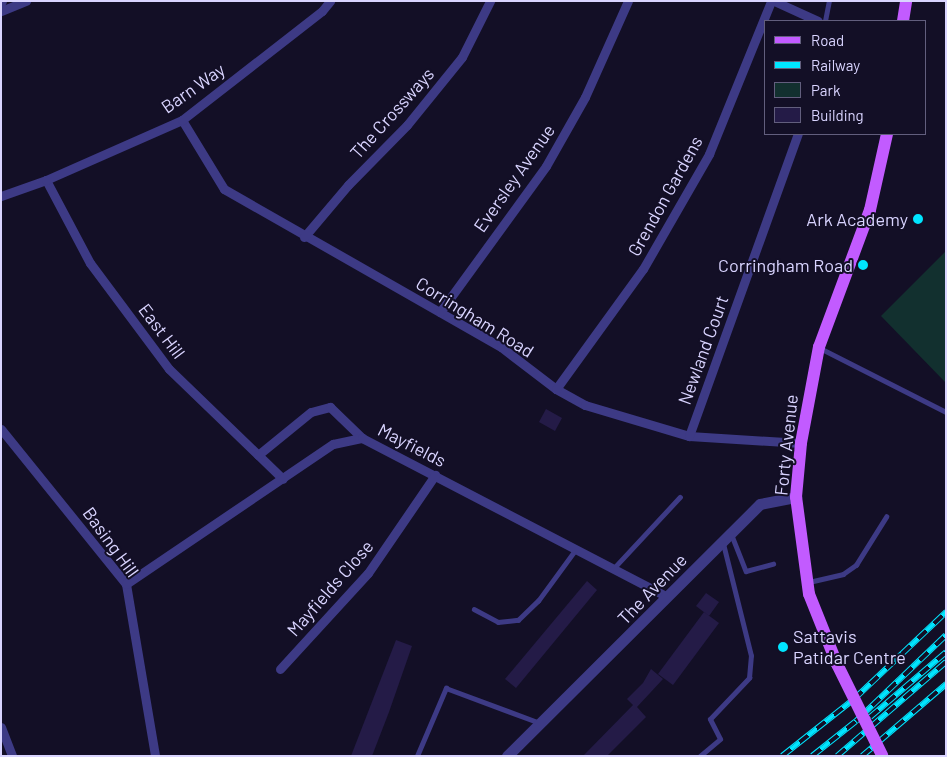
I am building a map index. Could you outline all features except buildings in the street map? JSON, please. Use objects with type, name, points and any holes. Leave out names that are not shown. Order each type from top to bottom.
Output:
[{"type":"main road","points":[[903,20],[906,1]]},
{"type":"main road","name":"Forty Avenue","points":[[883,755],[837,664],[809,594],[796,497],[801,442],[819,347],[870,210],[887,135]]},
{"type":"street","points":[[1,11],[26,1]]},
{"type":"street","name":"Barn Way","points":[[1,196],[46,180],[182,120],[322,11],[330,1]]},
{"type":"street","name":"The Crossways","points":[[304,237],[348,185],[407,125],[462,57],[490,1]]},
{"type":"street","name":"Eversley Avenue","points":[[440,312],[546,166],[586,97],[628,1]]},
{"type":"street","points":[[772,1],[816,20]]},
{"type":"street","name":"Grendon Gardens","points":[[764,20],[772,1]]},
{"type":"street","name":"Grendon Gardens","points":[[556,389],[643,269],[709,154],[764,20]]},
{"type":"street","name":"Corringham Road","points":[[182,120],[224,189],[304,237],[501,347],[556,389],[584,406],[689,436],[801,442]]},
{"type":"street","name":"Newland Court","points":[[689,436],[798,135]]},
{"type":"street","name":"East Hill","points":[[46,180],[90,263],[169,369],[283,479]]},
{"type":"street","points":[[258,456],[311,412],[330,407],[362,438]]},
{"type":"street","name":"Basing Hill","points":[[1,429],[126,584],[155,756]]},
{"type":"street","name":"Mayfields","points":[[126,584],[333,444],[362,438],[668,597]]},
{"type":"street","name":"Mayfields Close","points":[[280,670],[368,573],[435,475]]},
{"type":"street","name":"The Avenue","points":[[507,756],[760,504],[796,497]]},
{"type":"street","points":[[1,727],[12,756]]},
{"type":"lane","points":[[825,20],[829,1]]},
{"type":"lane","points":[[819,347],[946,412]]},
{"type":"lane","points":[[613,569],[680,497]]},
{"type":"lane","points":[[808,583],[843,574],[856,565],[886,517]]},
{"type":"lane","points":[[731,531],[746,571],[773,564]]},
{"type":"lane","points":[[700,756],[720,739],[710,719],[750,678],[751,656],[722,540]]},
{"type":"lane","points":[[474,609],[498,622],[518,620],[538,601],[576,549]]},
{"type":"lane","points":[[417,756],[446,688],[542,723]]},
{"type":"green space","points":[[946,251],[946,383],[881,316]]},
{"type":"railway","points":[[782,756],[854,699],[946,612]]},
{"type":"railway","points":[[812,756],[856,721],[946,635]]},
{"type":"railway","points":[[870,717],[946,652]]},
{"type":"railway","points":[[837,756],[946,662]]},
{"type":"railway","points":[[862,756],[946,684]]},
{"type":"place","name":"Ark Academy","points":[[918,219]]},
{"type":"place","name":"Corringham Road","points":[[863,265]]},
{"type":"place","name":"Sattavis Patidar Centre","points":[[783,647]]}]
